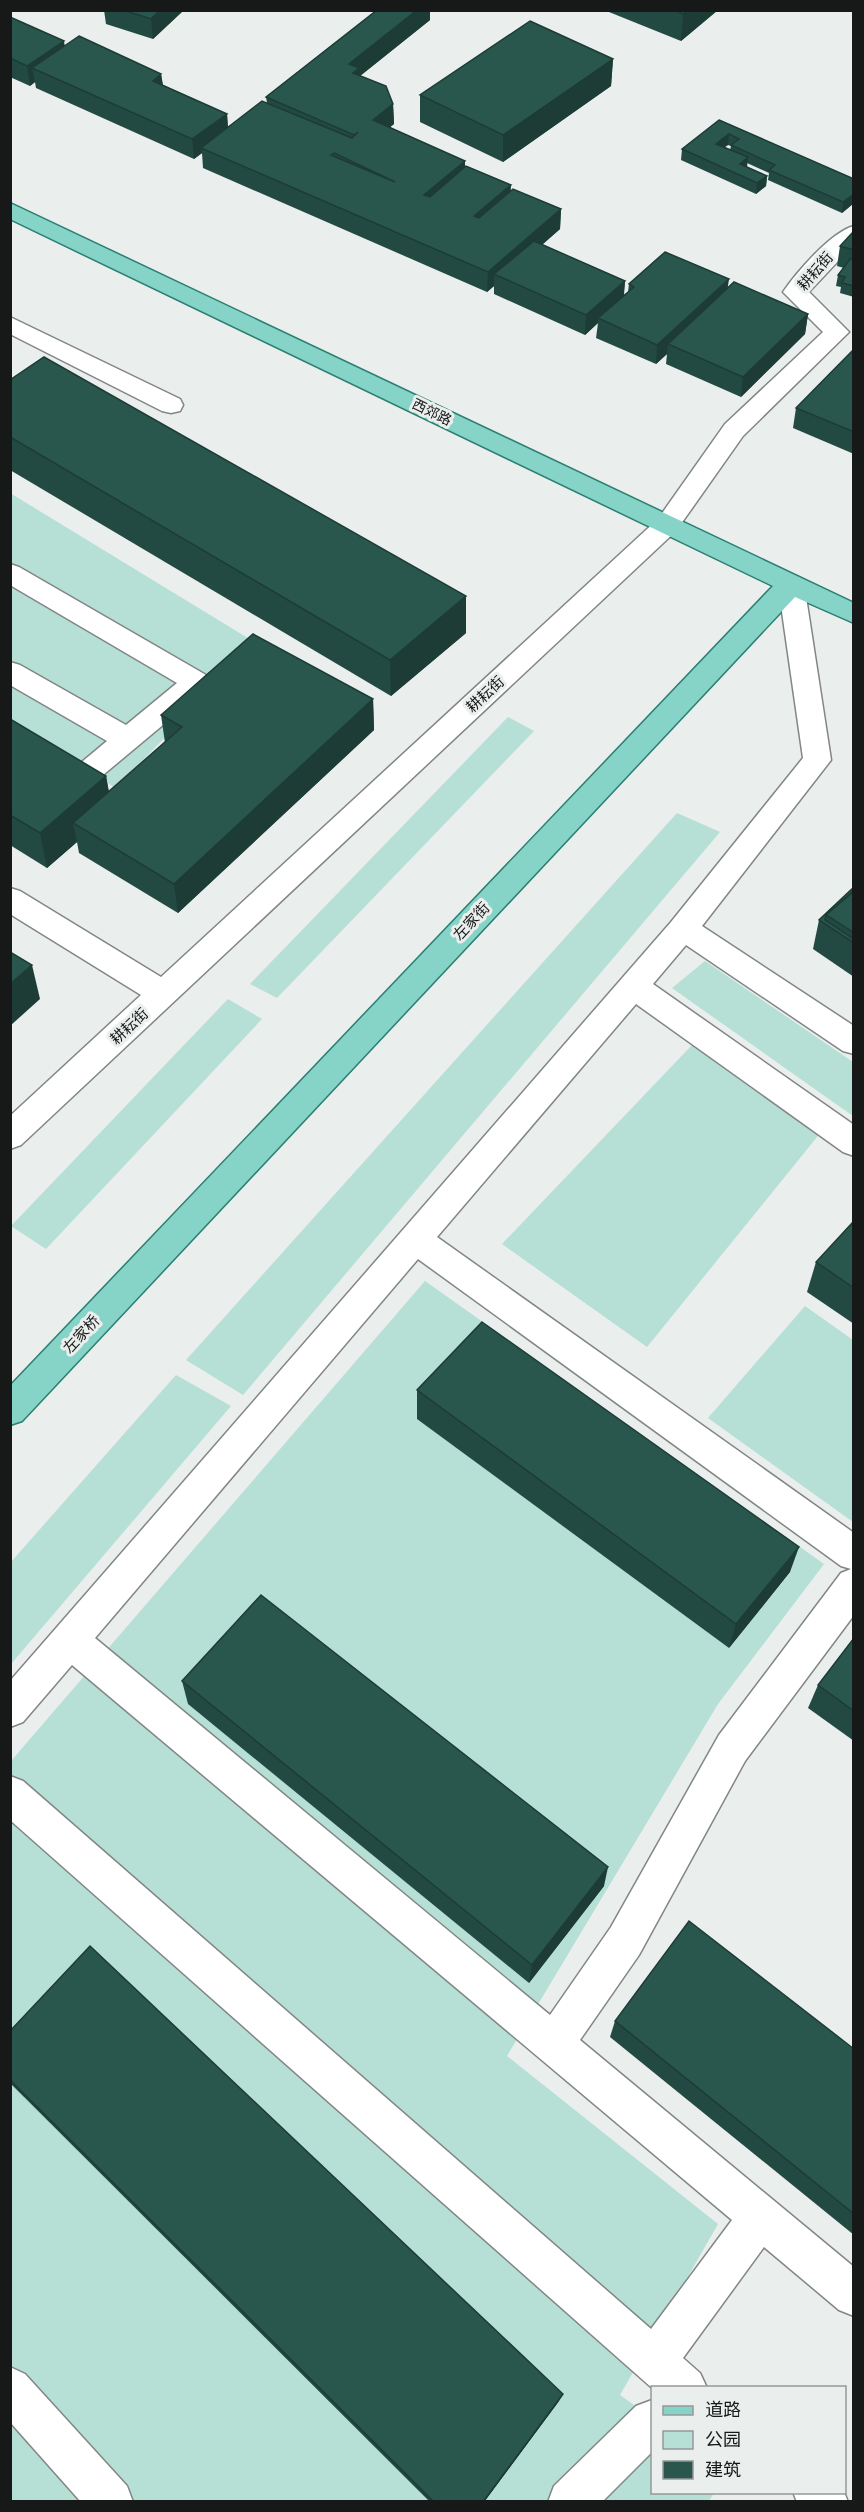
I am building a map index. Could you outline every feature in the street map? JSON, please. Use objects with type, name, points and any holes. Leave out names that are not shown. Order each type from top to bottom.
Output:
[{"type":"main road","name":"西郊路","points":[[10,210],[854,614]]},
{"type":"main road","name":"左家街","points":[[152,1258],[790,584]]},
{"type":"main road","name":"左家桥","points":[[10,1410],[152,1258]]},
{"type":"street","name":"耕耘街","points":[[10,1136],[666,525],[734,430],[837,332],[795,292],[838,244],[854,233]]},
{"type":"street","points":[[10,324],[171,405]]},
{"type":"street","points":[[36,366],[61,350]]},
{"type":"street","points":[[10,573],[196,682],[81,778]]},
{"type":"street","points":[[10,1709],[683,928],[817,760],[790,584]]},
{"type":"street","points":[[10,672],[127,739]]},
{"type":"street","points":[[10,900],[163,994]]},
{"type":"street","points":[[683,928],[854,1042]]},
{"type":"street","points":[[633,986],[854,1143]]},
{"type":"street","points":[[416,1239],[854,1554]]},
{"type":"street","points":[[554,2044],[625,1941],[732,1748],[854,1585]]},
{"type":"street","points":[[70,1640],[854,2295]]},
{"type":"street","points":[[10,1794],[684,2386]]},
{"type":"street","points":[[655,2360],[760,2217]]},
{"type":"street","points":[[10,2389],[111,2502]]},
{"type":"street","points":[[570,2502],[651,2423]]},
{"type":"green space","points":[[10,493],[256,643],[116,788],[11,726]]},
{"type":"green space","points":[[508,717],[534,731],[277,998],[250,984]]},
{"type":"green space","points":[[677,813],[720,832],[243,1395],[186,1360]]},
{"type":"green space","points":[[705,961],[853,1062],[853,1116],[672,988]]},
{"type":"green space","points":[[228,999],[262,1019],[46,1249],[11,1226]]},
{"type":"green space","points":[[693,1044],[821,1132],[647,1347],[502,1244]]},
{"type":"green space","points":[[425,1281],[824,1564],[718,1704],[507,2056],[718,2224],[620,2395],[651,2417],[651,2494],[713,2494],[709,2501],[484,2501],[559,2401],[11,2059],[11,1761]],"holes":[[[418,1419],[790,1572],[729,1648]]]},
{"type":"green space","points":[[805,1306],[853,1340],[853,1522],[708,1418]]},
{"type":"green space","points":[[176,1375],[231,1406],[11,1664],[11,1562]]},
{"type":"green space","points":[[11,2083],[430,2501],[11,2501]]},
{"type":"building","points":[[123,10],[160,10],[151,19]]},
{"type":"building","points":[[377,10],[417,10],[349,64],[359,68],[353,73],[386,86],[393,104],[373,120],[465,161],[424,195],[430,197],[466,166],[511,185],[474,216],[479,218],[513,189],[561,209],[488,272],[201,148],[262,101],[352,138],[358,132],[354,135],[266,97]],"holes":[[[334,153],[395,182],[331,155]]]},
{"type":"building","points":[[675,10],[687,10],[683,14]]},
{"type":"building","points":[[10,17],[64,41],[27,66],[10,58]]},
{"type":"building","points":[[530,21],[613,59],[503,135],[420,95]]},
{"type":"building","points":[[79,36],[161,74],[153,81],[227,114],[192,139],[32,68]]},
{"type":"building","points":[[719,120],[854,179],[854,194],[843,202],[769,170],[775,165],[731,145],[739,139],[729,134],[716,144],[748,157],[740,164],[767,176],[757,183],[682,149]]},
{"type":"building","points":[[854,231],[854,250],[840,246]]},
{"type":"building","points":[[534,241],[625,281],[586,315],[494,274]]},
{"type":"building","points":[[665,252],[729,279],[657,345],[598,318],[634,287],[629,284]]},
{"type":"building","points":[[850,259],[854,260],[854,286],[842,283],[845,277],[838,275]]},
{"type":"building","points":[[734,282],[808,314],[743,377],[668,344]]},
{"type":"building","points":[[854,349],[854,432],[796,408]]},
{"type":"building","points":[[44,357],[466,596],[390,660],[10,437],[10,380]]},
{"type":"building","points":[[253,634],[373,699],[174,884],[73,823],[182,727],[161,715]]},
{"type":"building","points":[[10,719],[106,776],[40,833],[10,815]]},
{"type":"building","points":[[854,887],[854,891],[826,915],[825,920],[854,939],[854,943],[819,920]]},
{"type":"building","points":[[854,891],[854,933],[826,915]]},
{"type":"building","points":[[10,952],[32,965],[10,984]]},
{"type":"building","points":[[854,1221],[854,1288],[816,1262]]},
{"type":"building","points":[[482,1322],[799,1547],[736,1624],[417,1390]]},
{"type":"building","points":[[261,1595],[608,1867],[532,1965],[182,1681]]},
{"type":"building","points":[[854,1638],[854,1711],[818,1685]]},
{"type":"building","points":[[689,1921],[854,2049],[854,2214],[615,2021]]},
{"type":"building","points":[[90,1946],[563,2394],[483,2502],[434,2502],[10,2080],[10,2031]]}]
